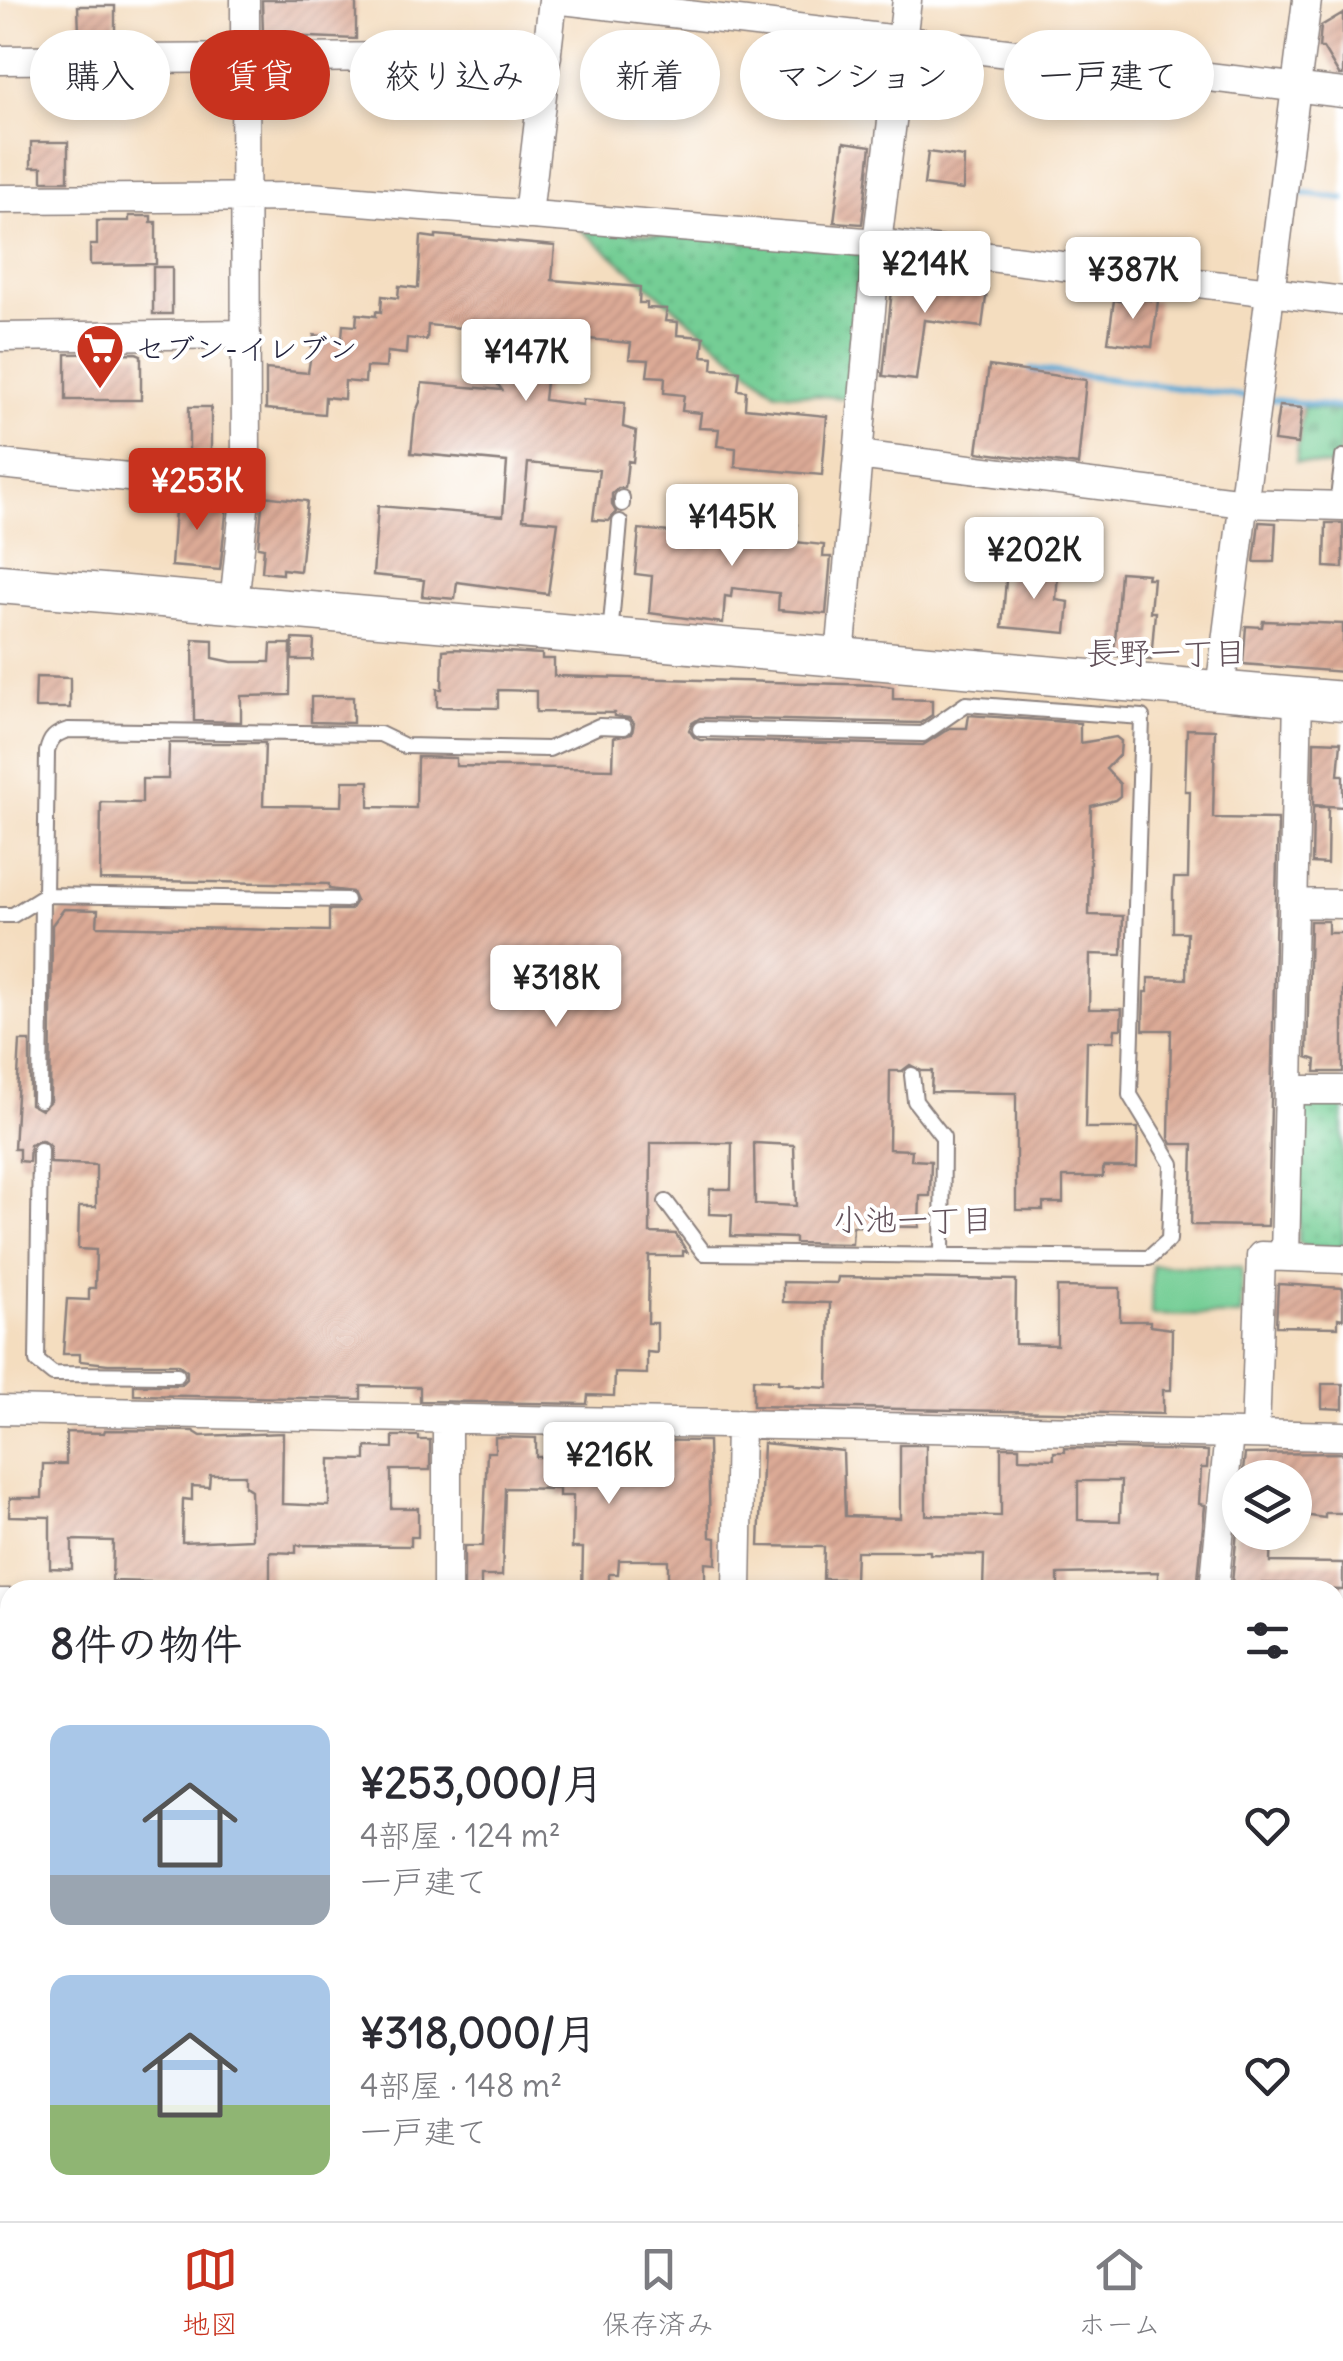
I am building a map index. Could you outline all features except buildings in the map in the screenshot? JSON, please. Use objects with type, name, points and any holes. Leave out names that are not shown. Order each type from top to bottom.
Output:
[{"type":"street","points":[[245,0],[245,30]]},
{"type":"street","points":[[550,30],[553,0]]},
{"type":"street","points":[[563,0],[805,30]]},
{"type":"street","points":[[903,30],[907,0]]},
{"type":"street","points":[[1220,690],[1307,0]]},
{"type":"street","points":[[984,52],[1343,93]]},
{"type":"street","points":[[0,60],[190,58]]},
{"type":"street","points":[[234,604],[246,489],[245,120]]},
{"type":"street","points":[[528,215],[539,120]]},
{"type":"street","points":[[840,657],[877,243],[892,120]]},
{"type":"street","points":[[0,200],[312,197],[877,243],[1343,301]]},
{"type":"street","points":[[0,337],[246,334]]},
{"type":"street","points":[[858,456],[1244,502],[1340,506]]},
{"type":"street","points":[[0,464],[246,489]]},
{"type":"street","points":[[0,584],[1343,701]]},
{"type":"street","points":[[1286,1257],[1298,697]]},
{"type":"street","points":[[1293,903],[1343,904]]},
{"type":"street","points":[[1289,1090],[1343,1090]]},
{"type":"street","points":[[1216,1580],[1242,1434],[1260,1256],[1343,1258]]},
{"type":"street","points":[[0,1410],[1343,1436]]},
{"type":"street","points":[[447,1418],[447,1580]]},
{"type":"street","points":[[737,1580],[740,1424]]},
{"type":"lane","points":[[1340,506],[1343,457]]},
{"type":"lane","points":[[610,637],[620,522]]},
{"type":"lane","points":[[666,1202],[704,1253],[1148,1258],[1169,1240],[1172,1164],[1130,1095],[1142,717],[966,704],[923,734],[700,728]]},
{"type":"lane","points":[[40,1100],[47,752],[49,741],[56,734],[68,730],[380,734],[405,746],[549,749],[599,726],[624,727]]},
{"type":"lane","points":[[0,916],[13,915],[44,896],[346,900]]},
{"type":"lane","points":[[912,1075],[915,1101],[943,1137],[942,1255]]},
{"type":"lane","points":[[40,1150],[37,1361],[52,1374],[177,1375]]},
{"type":"green space","points":[[580,229],[857,250],[866,262],[854,399],[776,392]]},
{"type":"green space","points":[[1303,407],[1343,412],[1338,467],[1296,462]]},
{"type":"green space","points":[[1309,1098],[1343,1099],[1343,1248],[1305,1247],[1298,1241],[1300,1106]]},
{"type":"green space","points":[[1152,1265],[1242,1267],[1241,1316],[1151,1315]]},
{"type":"waterway","points":[[1290,192],[1343,199]]},
{"type":"waterway","points":[[1031,369],[1248,397]]},
{"type":"waterway","points":[[1266,399],[1343,408]]},
{"type":"place","name":"セブン-イレブン","points":[[100,390]]},
{"type":"district","name":"長野一丁目","points":[[1166,652]]},
{"type":"district","name":"小池一丁目","points":[[913,1219]]}]
